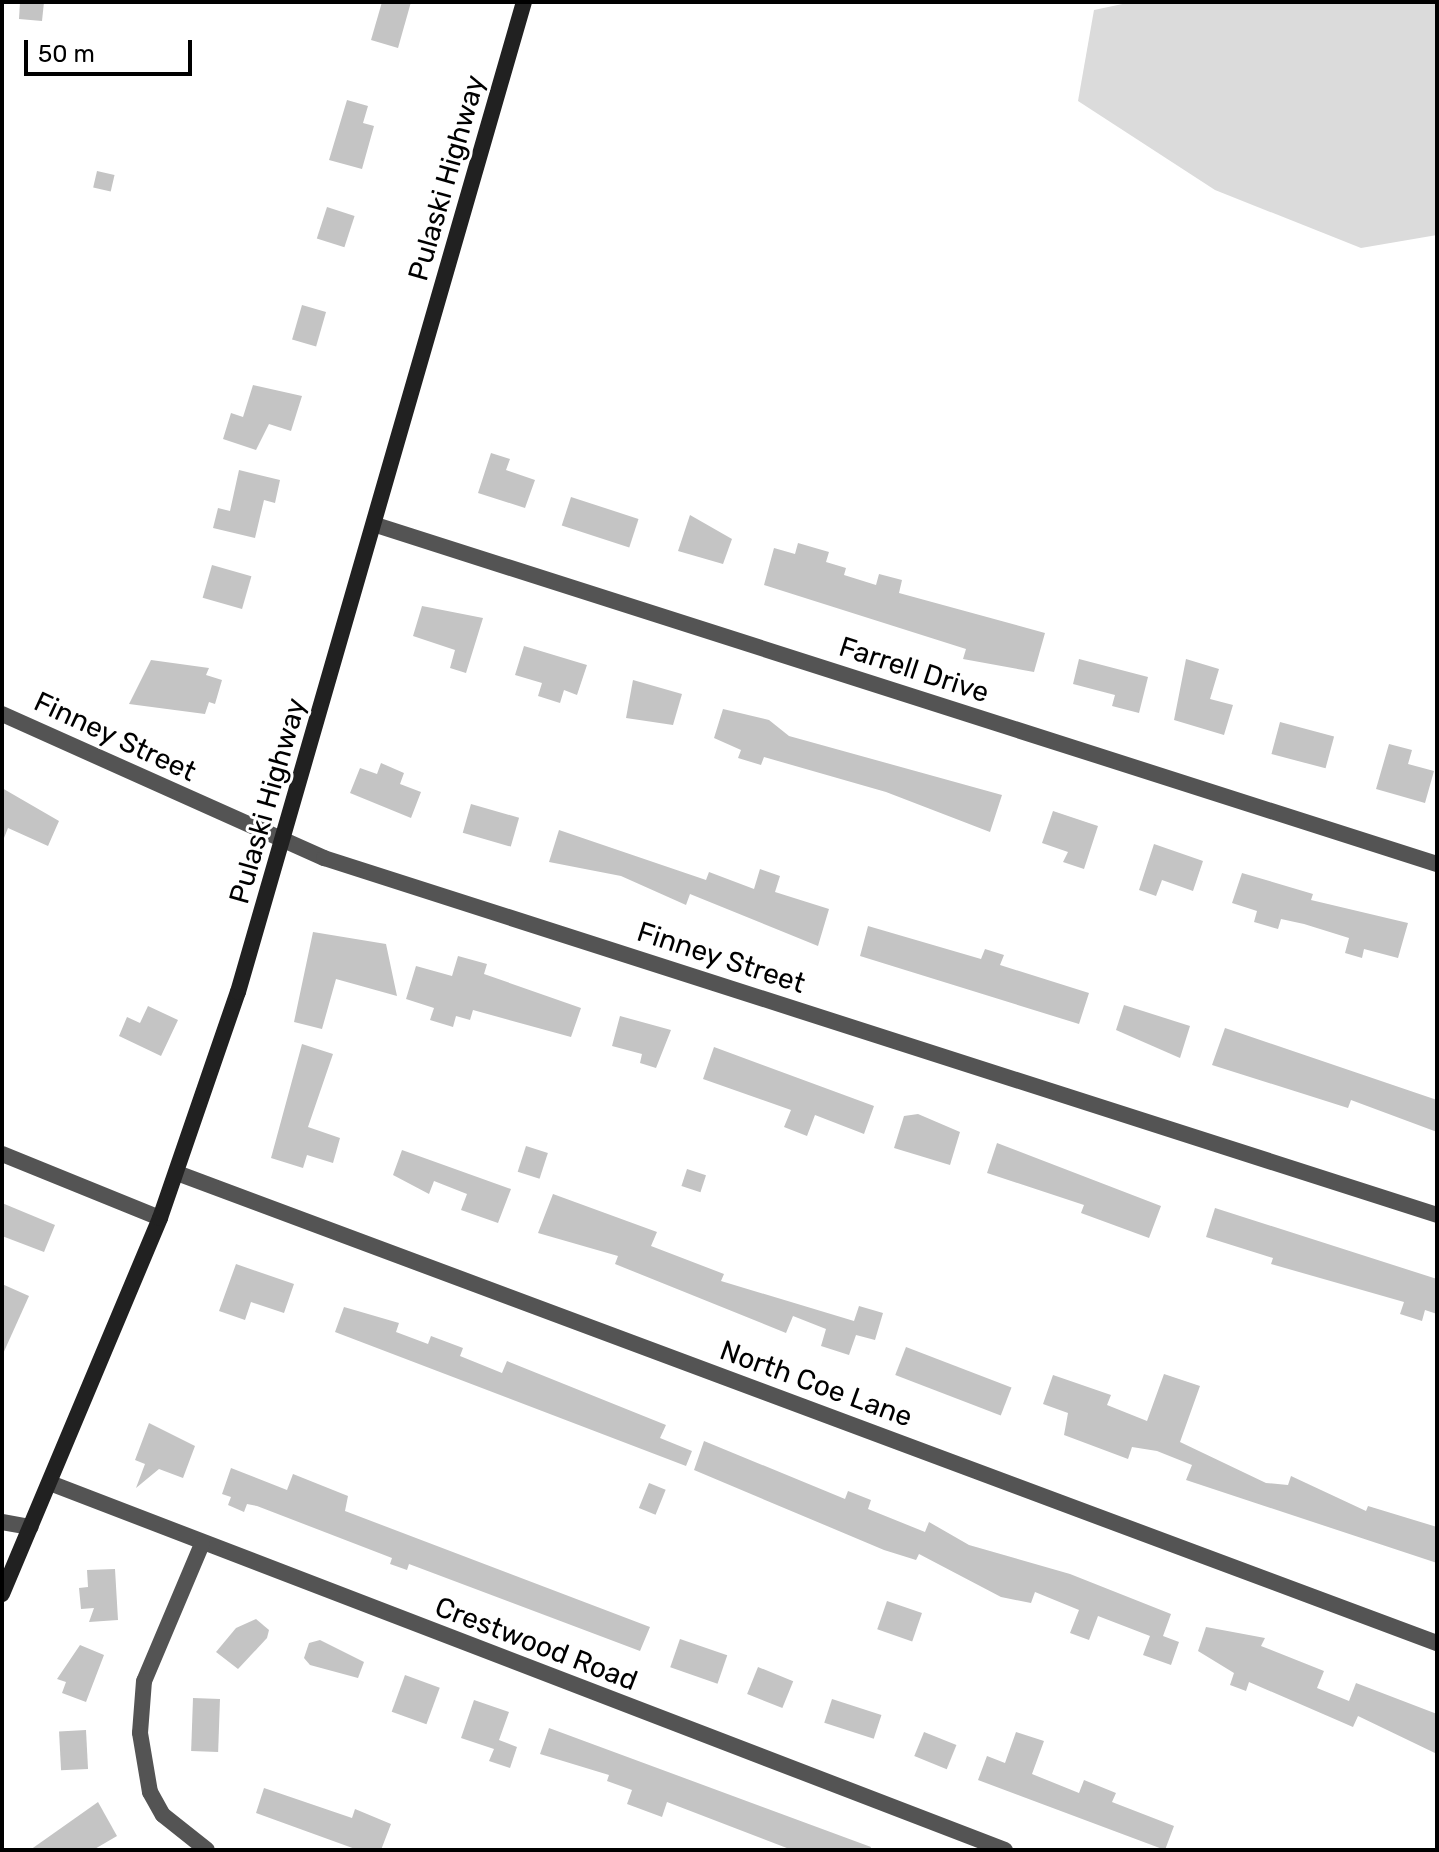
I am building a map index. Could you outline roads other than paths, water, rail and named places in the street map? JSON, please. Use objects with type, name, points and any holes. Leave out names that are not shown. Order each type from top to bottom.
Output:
[{"type":"main road","name":"Pulaski Highway","points":[[2,1594],[177,1173],[283,842],[524,2]]},
{"type":"street","name":"Farrell Drive","points":[[376,525],[1437,864]]},
{"type":"street","name":"Finney Street","points":[[2,714],[283,842],[1437,1215]]},
{"type":"street","points":[[2,1154],[160,1218]]},
{"type":"street","name":"North Coe Lane","points":[[177,1173],[1437,1643]]},
{"type":"street","name":"Crestwood Road","points":[[50,1483],[202,1544],[1005,1850]]},
{"type":"street","points":[[2,1522],[31,1527]]},
{"type":"street","points":[[202,1544],[144,1681],[140,1733],[157,1804],[207,1850]]}]
